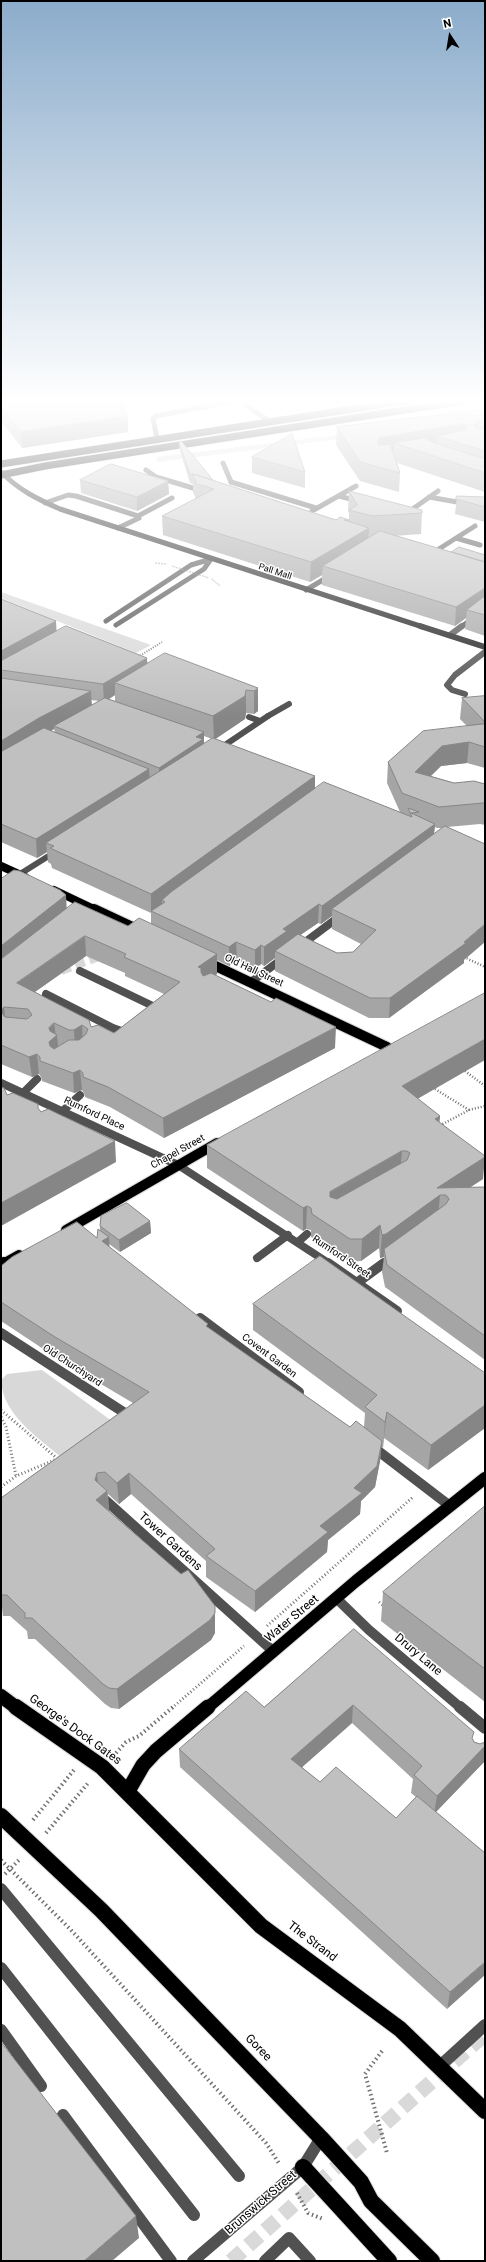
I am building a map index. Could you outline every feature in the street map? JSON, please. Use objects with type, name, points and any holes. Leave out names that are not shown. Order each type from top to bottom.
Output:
[{"type":"highway","name":"George's Dock Gates","points":[[1,1696],[102,1767],[128,1791]]},
{"type":"highway","name":"The Strand","points":[[128,1791],[261,1926],[400,2029],[485,2111]]},
{"type":"highway","name":"Goree","points":[[1,1816],[101,1910],[321,2138],[361,2182],[371,2200],[432,2261]]},
{"type":"highway","points":[[303,2167],[389,2261]]},
{"type":"main road","name":"Pall Mall","points":[[52,506],[211,559],[485,647]]},
{"type":"main road","points":[[1,866],[33,880]]},
{"type":"main road","points":[[46,886],[84,908],[148,934]]},
{"type":"main road","name":"Old Hall Street","points":[[195,956],[226,974],[251,982],[390,1046],[374,1055]]},
{"type":"main road","name":"Chapel Street","points":[[56,1235],[229,1137]]},
{"type":"main road","points":[[1,1265],[29,1250]]},
{"type":"main road","name":"Water Street","points":[[128,1791],[143,1765],[156,1751],[337,1599],[485,1478]]},
{"type":"street","points":[[106,506],[138,516]]},
{"type":"street","points":[[118,528],[158,506]]},
{"type":"street","points":[[308,506],[316,508]]},
{"type":"street","points":[[305,516],[321,506]]},
{"type":"street","points":[[399,511],[407,513],[417,506]]},
{"type":"street","points":[[473,506],[485,508]]},
{"type":"street","points":[[428,559],[475,526]]},
{"type":"street","points":[[456,538],[480,545]]},
{"type":"street","points":[[106,621],[191,565],[211,559]]},
{"type":"street","points":[[116,625],[204,569],[211,559]]},
{"type":"street","points":[[306,590],[336,572]]},
{"type":"street","points":[[450,635],[485,609]]},
{"type":"street","points":[[465,694],[452,690],[447,685],[455,675],[485,652]]},
{"type":"street","points":[[228,752],[216,748],[289,704]]},
{"type":"street","points":[[249,717],[260,721]]},
{"type":"street","points":[[20,874],[65,846]]},
{"type":"street","points":[[251,982],[344,914]]},
{"type":"street","points":[[138,930],[148,922]]},
{"type":"street","points":[[80,971],[157,1008],[151,1013]]},
{"type":"street","points":[[46,994],[113,1028],[127,1033],[133,1028]]},
{"type":"street","points":[[103,1036],[113,1028]]},
{"type":"street","points":[[20,1103],[37,1079]]},
{"type":"street","name":"Rumford Place","points":[[1,1083],[178,1165]]},
{"type":"street","points":[[45,1128],[80,1095]]},
{"type":"street","name":"Rumford Street","points":[[178,1165],[288,1235],[358,1282],[402,1315]]},
{"type":"street","points":[[75,1225],[84,1232]]},
{"type":"street","points":[[298,1242],[307,1234]]},
{"type":"street","points":[[257,1258],[288,1235]]},
{"type":"street","points":[[358,1282],[396,1255]]},
{"type":"street","name":"Covent Garden","points":[[190,1311],[310,1400]]},
{"type":"street","name":"Old Churchyard","points":[[1,1333],[132,1418]]},
{"type":"street","points":[[366,1442],[426,1486],[450,1506]]},
{"type":"street","name":"Tower Gardens","points":[[103,1498],[255,1637],[274,1652]]},
{"type":"street","name":"Drury Lane","points":[[337,1599],[369,1630],[485,1728]]},
{"type":"street","points":[[1,1889],[239,2176]]},
{"type":"street","points":[[1,1968],[194,2215]]},
{"type":"street","points":[[440,2066],[485,2025]]},
{"type":"street","points":[[1,2030],[41,2086]]},
{"type":"street","points":[[64,2114],[171,2261]]},
{"type":"street","name":"Brunswick Street","points":[[193,2261],[303,2167],[321,2138]]},
{"type":"street","points":[[265,2261],[288,2238],[310,2261]]},
{"type":"path","points":[[155,563],[168,564]]},
{"type":"path","points":[[172,566],[209,578]]},
{"type":"path","points":[[212,579],[220,586]]},
{"type":"path","points":[[136,659],[162,642]]},
{"type":"path","points":[[457,954],[485,966]]},
{"type":"path","points":[[465,1072],[485,1086]]},
{"type":"path","points":[[435,1089],[468,1110]]},
{"type":"path","points":[[442,1132],[436,1127],[468,1110],[485,1106]]},
{"type":"path","points":[[1,1410],[63,1463]]},
{"type":"path","points":[[1,1418],[6,1427],[16,1476]]},
{"type":"path","points":[[1,1487],[16,1476],[57,1458]]},
{"type":"path","name":"Water Street","points":[[126,1742],[138,1736],[255,1637],[426,1486]]},
{"type":"path","points":[[379,1602],[391,1612]]},
{"type":"path","points":[[33,1820],[76,1768]]},
{"type":"path","points":[[46,1833],[90,1781]]},
{"type":"path","points":[[1,1860],[71,1930],[269,2148]]},
{"type":"path","points":[[382,2051],[365,2074],[387,2153]]},
{"type":"shaded area","points":[[1,592],[151,645],[136,653],[1,598]]},
{"type":"shaded area","points":[[42,1370],[116,1424],[68,1463],[26,1427],[8,1405],[3,1393],[1,1380],[7,1374]]},
{"type":"building","points":[[182,506],[291,506],[336,520],[340,517],[349,520],[344,520],[369,528],[311,562],[162,516]]},
{"type":"building","points":[[356,506],[405,506],[422,510],[422,513],[372,516],[349,510]]},
{"type":"building","points":[[380,531],[485,562],[485,588],[456,607],[323,566]]},
{"type":"building","points":[[459,547],[485,555],[485,562],[452,552]]},
{"type":"building","points":[[485,596],[485,615],[467,610]]},
{"type":"building","points":[[1,599],[56,621],[1,651]]},
{"type":"building","points":[[66,626],[147,658],[103,684],[1,670],[1,661]]},
{"type":"building","points":[[165,653],[258,688],[254,691],[246,690],[245,696],[213,716],[115,683]]},
{"type":"building","points":[[1,678],[91,691],[39,718],[1,741]]},
{"type":"building","points":[[485,696],[485,722],[462,698]]},
{"type":"building","points":[[105,698],[204,732],[196,737],[203,739],[159,768],[54,726]]},
{"type":"building","points":[[485,724],[485,747],[469,742],[442,746],[415,772],[454,783],[474,781],[485,784],[485,803],[439,807],[402,793],[388,762],[423,731]]},
{"type":"building","points":[[44,728],[149,769],[36,839],[1,824],[1,752]]},
{"type":"building","points":[[213,738],[315,776],[151,894],[50,848],[54,846],[46,843]]},
{"type":"building","points":[[324,782],[412,817],[408,808],[419,812],[411,813],[435,824],[322,906],[319,904],[283,929],[287,931],[264,947],[261,945],[255,950],[236,942],[229,947],[151,911],[165,902],[162,900],[171,892]]},
{"type":"building","points":[[445,826],[485,844],[485,924],[464,942],[466,943],[390,998],[370,998],[275,951],[298,934],[337,953],[353,952],[376,930],[332,909]]},
{"type":"building","points":[[14,870],[20,871],[60,890],[66,895],[1,946],[1,879]]},
{"type":"building","points":[[75,902],[128,926],[139,918],[217,954],[198,967],[201,968],[203,976],[211,973],[271,1002],[276,998],[336,1027],[163,1118],[108,1087],[83,1077],[83,1073],[80,1070],[73,1073],[40,1061],[40,1057],[37,1054],[29,1057],[1,1045],[1,1012],[5,1017],[27,1019],[32,1015],[28,1009],[4,1007],[1,1011],[2,958]],"holes":[[[85,936],[126,954],[124,957],[180,982],[114,1033],[98,1025],[91,1027],[89,1020],[17,983]],[[54,1023],[69,1030],[74,1030],[82,1025],[88,1029],[86,1034],[79,1040],[69,1040],[54,1049],[50,1046],[49,1042],[57,1035],[50,1031],[49,1028]]]},
{"type":"building","points":[[485,993],[485,1039],[402,1086],[440,1116],[435,1119],[485,1156],[437,1188],[485,1187],[485,1336],[387,1265],[384,1249],[446,1204],[449,1199],[446,1195],[440,1195],[386,1234],[382,1235],[380,1225],[362,1239],[350,1239],[312,1214],[311,1208],[307,1206],[303,1208],[207,1145]],"holes":[[[402,1151],[407,1151],[410,1153],[407,1160],[337,1199],[330,1197],[330,1192]]]},
{"type":"building","points":[[1,1087],[4,1088],[7,1095],[13,1093],[38,1104],[38,1108],[41,1112],[48,1109],[115,1141],[1,1203]]},
{"type":"building","points":[[127,1203],[150,1221],[119,1240],[100,1226],[101,1216]]},
{"type":"building","points":[[77,1222],[97,1238],[98,1229],[109,1237],[102,1241],[208,1324],[206,1326],[350,1427],[356,1421],[382,1441],[377,1466],[354,1488],[362,1493],[320,1526],[328,1532],[255,1591],[206,1556],[215,1549],[129,1473],[117,1483],[105,1472],[97,1473],[95,1480],[107,1491],[96,1500],[181,1574],[188,1570],[215,1606],[215,1613],[210,1620],[117,1689],[109,1688],[103,1684],[32,1618],[25,1618],[25,1613],[7,1595],[1,1595],[1,1498],[149,1392],[55,1337],[1,1302],[1,1266],[12,1257]]},
{"type":"building","points":[[320,1256],[485,1373],[485,1405],[431,1445],[387,1412],[385,1422],[365,1407],[377,1395],[253,1304]]},
{"type":"building","points":[[485,1506],[485,1669],[383,1592]]},
{"type":"building","points":[[354,1629],[474,1732],[472,1738],[474,1742],[480,1744],[485,1742],[485,1746],[437,1796],[414,1775],[422,1766],[353,1705],[291,1759],[320,1782],[336,1767],[396,1818],[417,1796],[485,1853],[485,1962],[450,1992],[179,1749],[246,1691],[264,1707]]},
{"type":"building","points":[[1,2042],[136,2216],[84,2261],[1,2261]]},
{"type":"tunnel","points":[[61,970],[104,954]]},
{"type":"tunnel","points":[[231,2261],[485,2034]]}]
